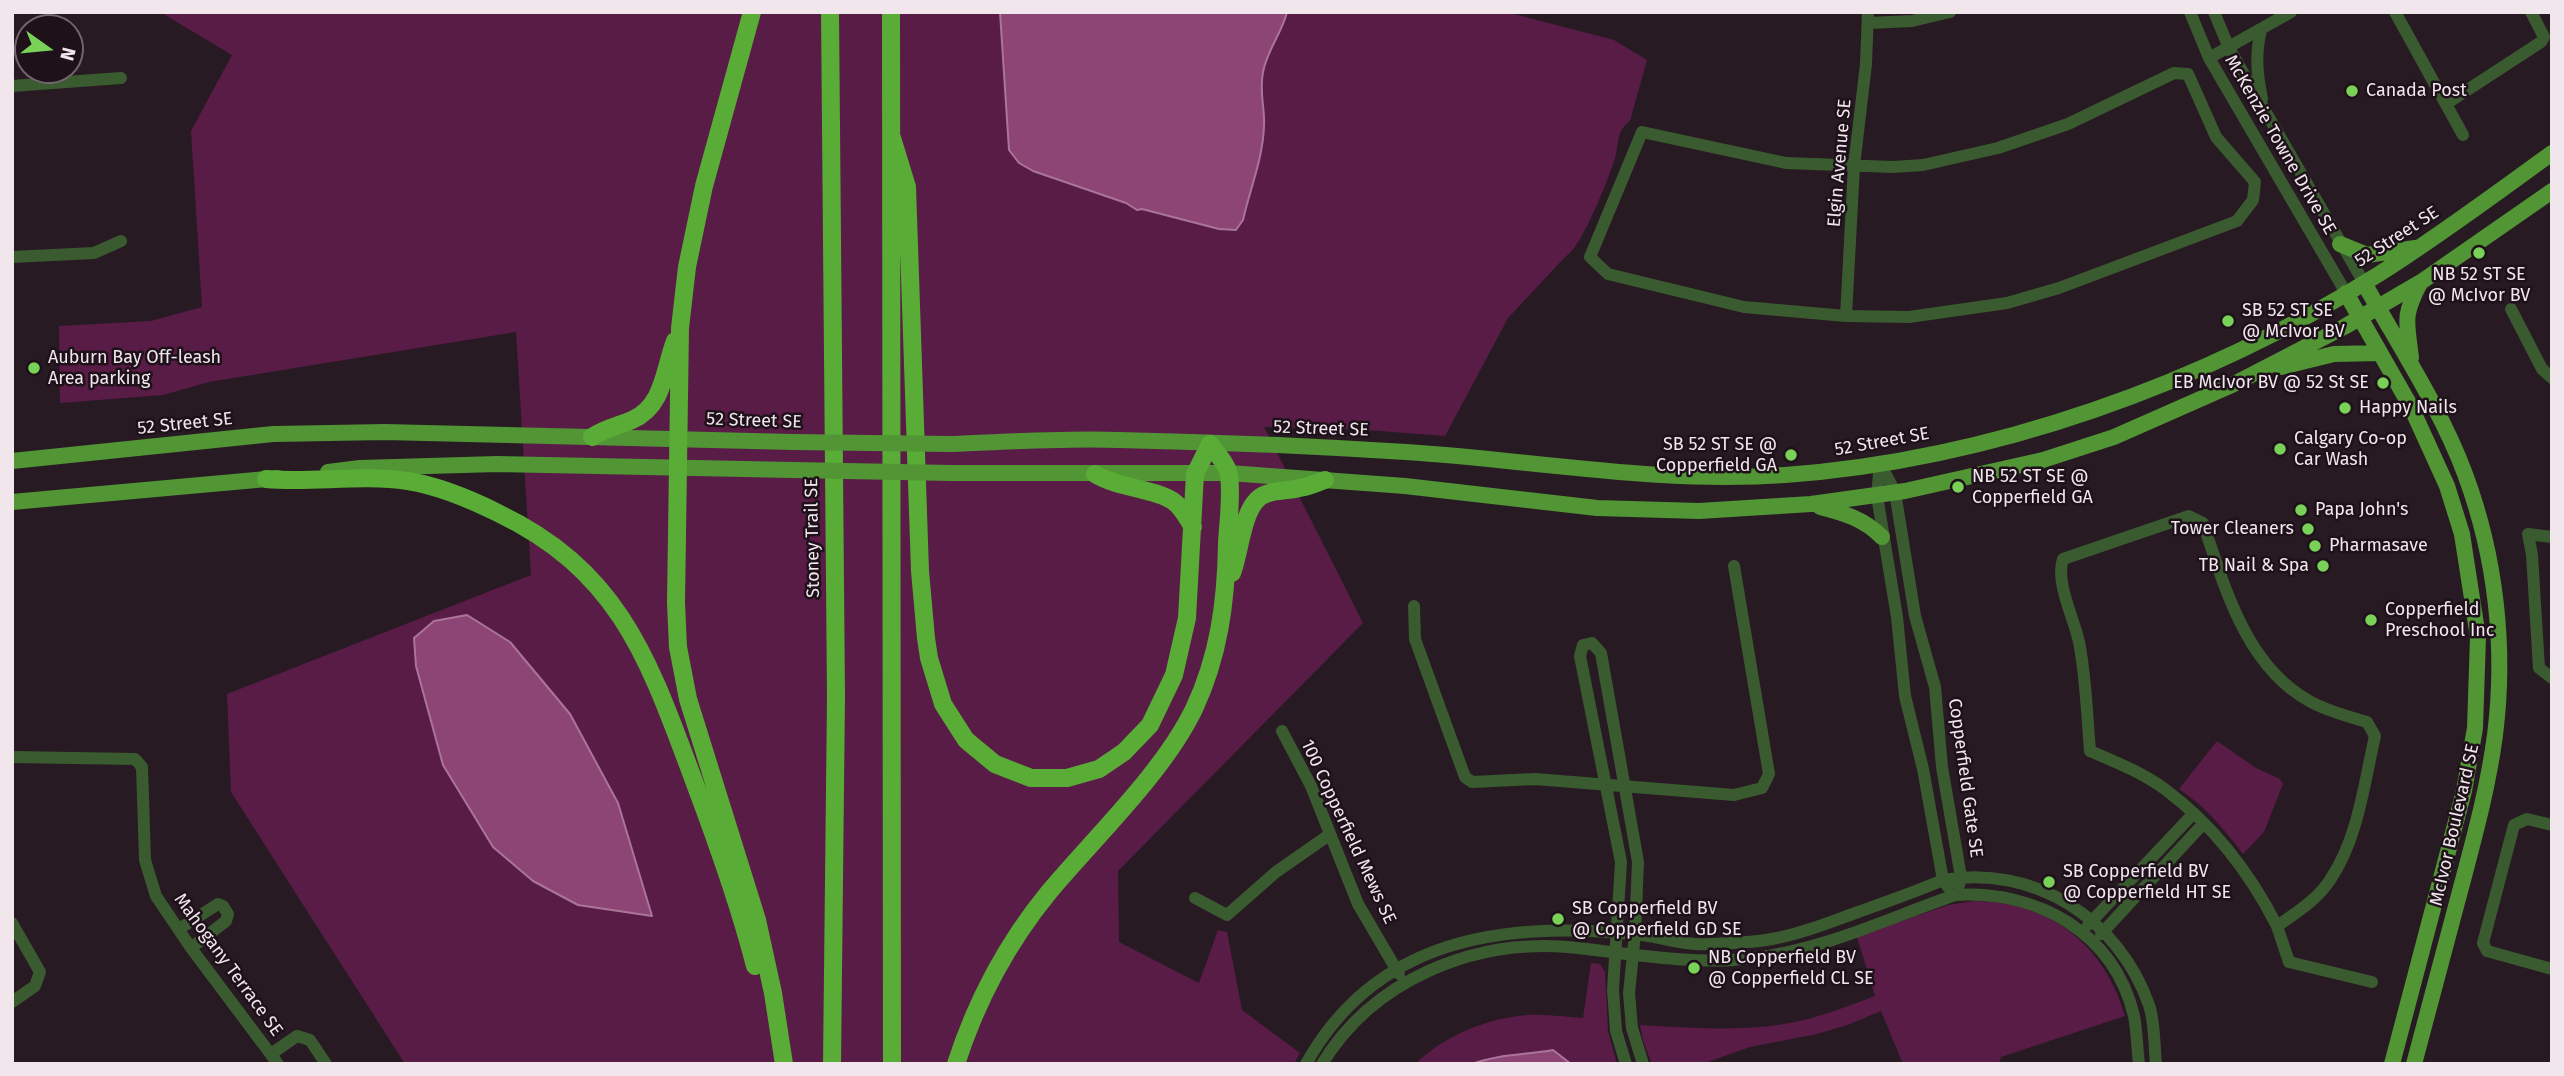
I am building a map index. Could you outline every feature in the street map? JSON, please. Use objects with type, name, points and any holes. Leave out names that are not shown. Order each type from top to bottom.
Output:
[{"type":"highway","points":[[752,12],[704,186],[687,267],[680,328],[676,603],[678,647],[688,699],[757,920],[773,993],[783,1064]]},
{"type":"highway","name":"Stoney Trail SE","points":[[830,12],[836,696],[832,1064]]},
{"type":"highway","points":[[891,12],[892,1064]]},
{"type":"highway","points":[[892,138],[907,187],[920,572],[926,638],[943,704],[966,740],[995,764],[1031,778],[1067,778],[1098,769],[1124,752],[1150,725],[1174,675],[1187,618],[1195,474],[1210,444]]},
{"type":"highway","points":[[592,437],[604,429],[631,421],[648,412],[660,390],[666,364],[680,328]]},
{"type":"highway","points":[[956,1064],[969,1024],[1004,957],[1046,895],[1175,742],[1208,677],[1221,632],[1226,586],[1229,473],[1210,444]]},
{"type":"highway","points":[[1095,474],[1110,483],[1164,496],[1175,502],[1193,527]]},
{"type":"highway","points":[[265,479],[298,482],[360,478],[409,482],[468,499],[522,524],[559,550],[585,573],[617,609],[642,651],[663,696],[718,845],[744,924],[763,995],[777,1064]]},
{"type":"highway","points":[[1226,586],[1238,556],[1247,514],[1252,504],[1264,494],[1300,488],[1325,480]]},
{"type":"main road","name":"52 Street SE","points":[[12,461],[273,434],[385,432],[951,444],[1116,440],[1406,452],[1693,477],[1780,475],[1881,463],[1982,444],[2113,403],[2190,373],[2274,333],[2364,283],[2421,247],[2552,153]]},
{"type":"main road","points":[[12,502],[360,468],[470,464],[951,473],[1229,473],[1405,486],[1597,508],[1699,511],[1811,504],[1877,496],[2030,463],[2115,437],[2259,371],[2359,318],[2421,282],[2552,191]]},
{"type":"main road","points":[[2340,244],[2356,252],[2375,255],[2421,247]]},
{"type":"main road","points":[[2411,364],[2405,319],[2410,302],[2421,282]]},
{"type":"main road","name":"McIvor Boulevard SE","points":[[2364,283],[2411,364],[2465,473],[2482,528],[2493,582],[2499,657],[2495,734],[2484,799],[2414,1064]]},
{"type":"main road","name":"McIvor Boulevard SE","points":[[2346,293],[2410,407],[2447,486],[2462,534],[2478,637],[2475,728],[2464,791],[2392,1064]]},
{"type":"main road","points":[[2259,371],[2334,354],[2379,353]]},
{"type":"main road","points":[[1811,504],[1849,514],[1882,537]]},
{"type":"street","points":[[1868,18],[1912,21],[1950,12]]},
{"type":"street","name":"McKenzie Towne Drive SE","points":[[2190,12],[2209,58],[2346,293]]},
{"type":"street","name":"McKenzie Towne Drive SE","points":[[2214,12],[2229,48],[2364,283]]},
{"type":"street","points":[[2209,58],[2291,12]]},
{"type":"street","points":[[2395,12],[2463,135]]},
{"type":"street","points":[[2446,104],[2541,42],[2544,37],[2531,12]]},
{"type":"street","name":"Elgin Avenue SE","points":[[1846,316],[1854,166],[1864,85],[1868,18]]},
{"type":"street","points":[[2261,30],[2256,51],[2256,68],[2264,110]]},
{"type":"street","points":[[2174,73],[2188,74],[2216,137],[2255,182],[2253,200],[2237,221],[2059,288],[2007,303],[1955,312],[1909,317],[1846,316],[1744,307],[1608,274],[1590,257],[1642,132],[1786,163],[1923,165],[1998,148],[2068,124],[2174,73]]},
{"type":"street","points":[[12,86],[121,78]]},
{"type":"street","points":[[12,257],[94,253],[121,241]]},
{"type":"street","points":[[2511,309],[2542,369],[2552,379]]},
{"type":"street","name":"Copperfield Gate SE","points":[[1881,463],[1895,492],[1915,616],[1934,687],[1942,767],[1961,877],[1955,895]]},
{"type":"street","name":"Copperfield Gate SE","points":[[1881,463],[1877,496],[1897,617],[1905,696],[1923,769],[1943,880],[1955,895]]},
{"type":"street","points":[[2277,926],[2313,900],[2329,882],[2343,856],[2353,831],[2375,736],[2367,722],[2310,702],[2280,680],[2259,657],[2227,593],[2203,523],[2189,516],[2063,559],[2059,571],[2079,642],[2090,751],[2132,769],[2204,823],[2231,853],[2260,893],[2277,926],[2289,962],[2372,982]]},
{"type":"street","points":[[2552,537],[2528,534],[2532,555],[2539,668],[2552,678]]},
{"type":"street","points":[[1414,606],[1415,639],[1465,777],[1472,782],[1535,779],[1734,795],[1762,788],[1769,774],[1734,566]]},
{"type":"street","points":[[1626,1064],[1616,1031],[1613,990],[1621,862],[1580,656],[1583,645],[1592,643],[1601,653],[1627,787],[1638,862],[1629,993],[1632,1028],[1643,1064]]},
{"type":"street","name":"100 Copperfield Mews SE","points":[[1282,731],[1311,786],[1358,904],[1405,983]]},
{"type":"street","name":"Mahogany Terrace SE","points":[[12,757],[135,759],[142,767],[145,860],[156,896],[191,948],[274,1059]]},
{"type":"street","points":[[2082,932],[2194,813]]},
{"type":"street","points":[[2552,825],[2527,819],[2514,825],[2483,943],[2487,951],[2552,969]]},
{"type":"street","points":[[2094,942],[2204,823]]},
{"type":"street","points":[[1195,898],[1227,915],[1276,872],[1329,835]]},
{"type":"street","points":[[2144,864],[2155,875]]},
{"type":"street","points":[[1306,1064],[1339,1015],[1368,987],[1395,968],[1431,951],[1517,931],[1635,934],[1704,945],[1771,939],[1802,931],[1943,880],[1961,877],[1987,878],[2049,893],[2093,920],[2105,931],[2135,972],[2150,1008],[2156,1064]]},
{"type":"street","points":[[1322,1064],[1359,1019],[1380,999],[1441,965],[1497,948],[1566,947],[1711,962],[1755,958],[1808,947],[1955,895],[1998,896],[2021,900],[2047,911],[2094,942],[2120,978],[2134,1016],[2139,1064]]},
{"type":"street","points":[[179,929],[218,904],[223,906],[228,914],[226,922],[191,948]]},
{"type":"street","points":[[12,923],[40,972],[35,986],[12,1002]]},
{"type":"street","points":[[1802,931],[1808,947]]},
{"type":"street","points":[[274,1059],[297,1036],[310,1040],[326,1064]]},
{"type":"shaded area","points":[[160,12],[1506,12],[1614,40],[1647,60],[1630,121],[1621,132],[1608,177],[1587,226],[1572,251],[1508,318],[1445,436],[1354,429],[1264,427],[1363,623],[1118,871],[1119,942],[1199,983],[1218,930],[1227,932],[1242,1010],[1300,1053],[1294,1064],[405,1064],[231,792],[227,694],[531,575],[516,332],[209,382],[163,395],[60,403],[59,326],[151,321],[202,307],[191,131],[232,55]]},
{"type":"shaded area","points":[[1000,12],[1287,12],[1263,72],[1264,126],[1261,150],[1243,220],[1236,230],[1219,229],[1142,209],[1137,210],[1126,203],[1033,171],[1019,163],[1009,150]]},
{"type":"shaded area","points":[[467,615],[510,642],[570,714],[618,803],[652,916],[578,905],[533,881],[493,847],[443,765],[416,666],[414,638],[434,621]]},
{"type":"shaded area","points":[[2217,741],[2256,768],[2280,779],[2283,784],[2264,832],[2243,854],[2214,818],[2179,789]]},
{"type":"shaded area","points":[[1974,901],[2001,903],[2026,909],[2070,931],[2103,967],[2116,990],[2125,1016],[2001,1057],[1999,1064],[1903,1064],[1881,1011],[1817,1034],[1750,1047],[1702,1064],[1652,1064],[1640,1025],[1724,1028],[1766,1026],[1808,1019],[1875,996],[1857,937],[1948,905]]},
{"type":"shaded area","points":[[1591,963],[1600,964],[1605,972],[1608,1031],[1617,1064],[1415,1064],[1453,1037],[1483,1024],[1535,1015],[1583,1018]]},
{"type":"shaded area","points":[[1553,1050],[1571,1064],[1472,1064],[1502,1056]]},
{"type":"place","name":"Canada Post","points":[[2352,91]]},
{"type":"place","name":"NB 52 ST SE @ McIvor BV","points":[[2479,253]]},
{"type":"place","name":"SB 52 ST SE @ McIvor BV","points":[[2228,321]]},
{"type":"place","name":"Auburn Bay Off-leash Area parking","points":[[34,368]]},
{"type":"place","name":"EB McIvor BV @ 52 St SE","points":[[2383,383]]},
{"type":"place","name":"Happy Nails","points":[[2345,408]]},
{"type":"place","name":"Calgary Co-op Car Wash","points":[[2280,449]]},
{"type":"place","name":"SB 52 ST SE @ Copperfield GA","points":[[1791,455]]},
{"type":"place","name":"NB 52 ST SE @ Copperfield GA","points":[[1958,487]]},
{"type":"place","name":"Papa John's","points":[[2301,510]]},
{"type":"place","name":"Tower Cleaners","points":[[2308,529]]},
{"type":"place","name":"Pharmasave","points":[[2315,546]]},
{"type":"place","name":"TB Nail & Spa","points":[[2323,566]]},
{"type":"place","name":"Copperfield Preschool Inc","points":[[2371,620]]},
{"type":"place","name":"SB Copperfield BV @ Copperfield HT SE","points":[[2049,882]]},
{"type":"place","name":"SB Copperfield BV @ Copperfield GD SE","points":[[1558,919]]},
{"type":"place","name":"NB Copperfield BV @ Copperfield CL SE","points":[[1694,968]]}]
